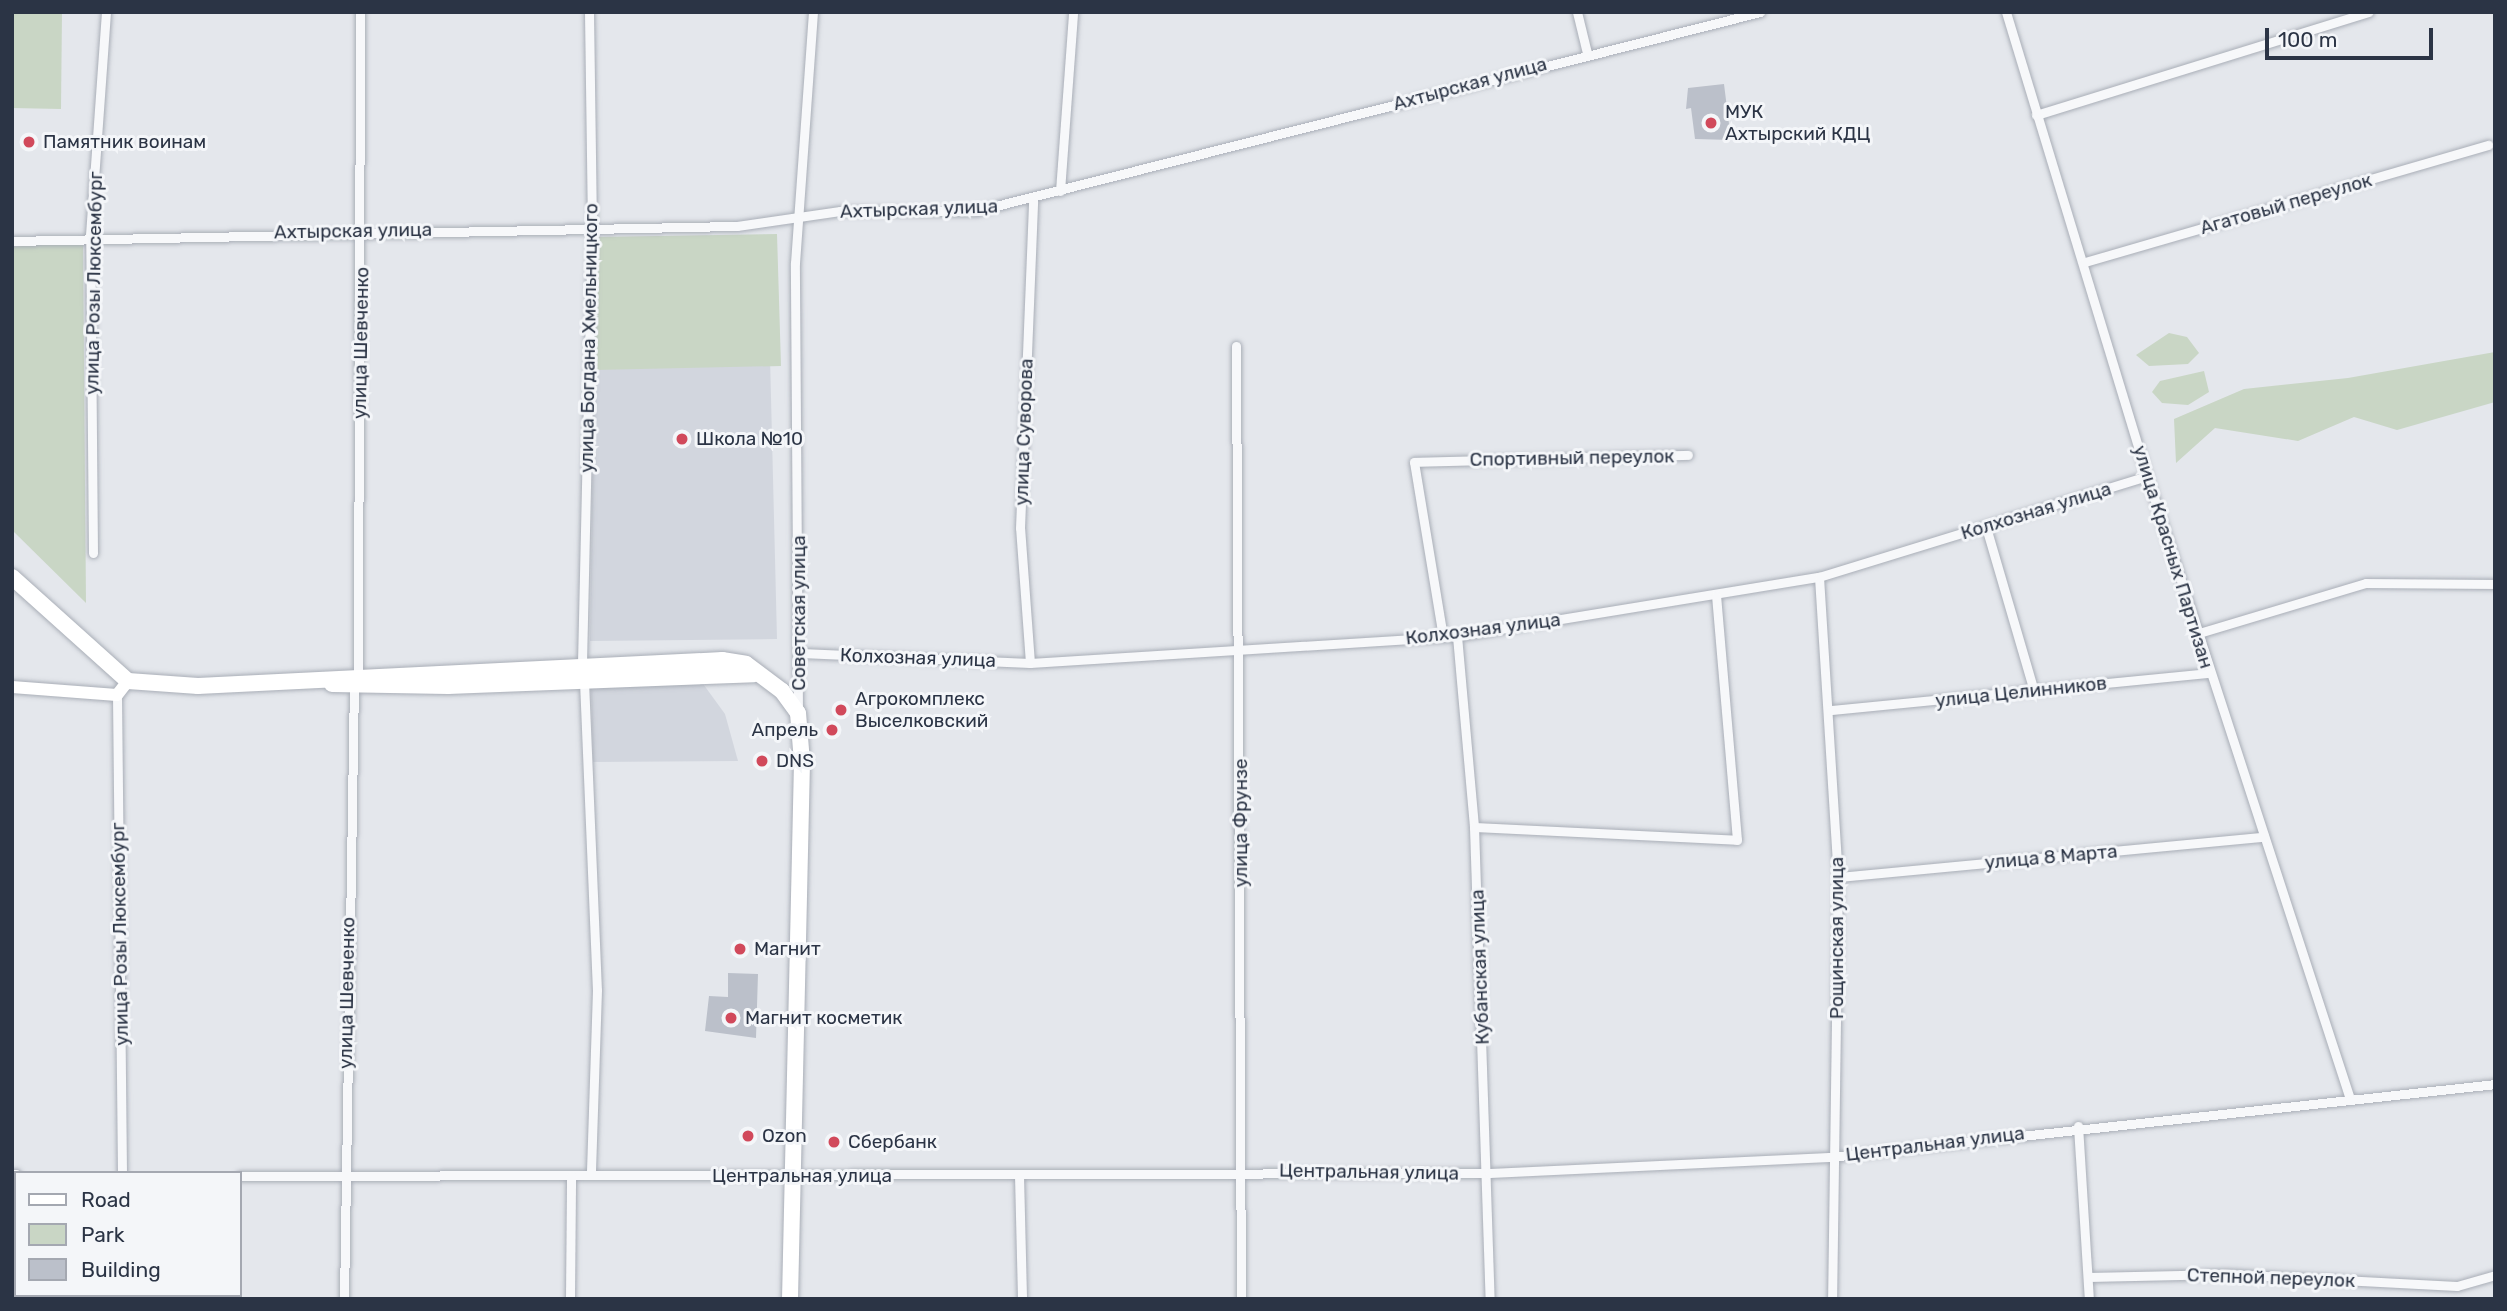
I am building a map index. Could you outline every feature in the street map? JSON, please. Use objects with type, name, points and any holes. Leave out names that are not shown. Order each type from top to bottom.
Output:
[{"type":"highway","points":[[12,577],[128,681],[584,681],[763,674]]},
{"type":"highway","points":[[356,680],[582,663],[722,660],[763,674],[798,713]]},
{"type":"highway","name":"Советская улица","points":[[790,1299],[790,1177],[803,762],[798,713]]},
{"type":"street","name":"улица Розы Люксембург","points":[[93,554],[90,235],[106,12]]},
{"type":"street","name":"улица Шевченко","points":[[344,1299],[362,232],[360,12]]},
{"type":"street","name":"улица Богдана Хмельницкого","points":[[582,663],[592,228],[589,12]]},
{"type":"street","name":"Советская улица","points":[[798,713],[801,653],[797,220],[813,12]]},
{"type":"street","points":[[1060,191],[1073,12]]},
{"type":"street","points":[[1577,12],[1587,53]]},
{"type":"street","name":"Ахтырская улица","points":[[12,240],[90,235],[592,228],[797,220],[840,211],[976,211],[1033,201],[1060,191],[1587,53],[1760,12]]},
{"type":"street","name":"улица Красных Партизан","points":[[2006,12],[2036,115],[2085,262],[2147,476],[2350,1099]]},
{"type":"street","points":[[2036,115],[2368,12]]},
{"type":"street","name":"Агатовый переулок","points":[[2085,262],[2488,145]]},
{"type":"street","name":"улица Суворова","points":[[1030,663],[1020,528],[1033,201]]},
{"type":"street","name":"улица Фрунзе","points":[[1236,346],[1242,648],[1241,1299]]},
{"type":"street","name":"Спортивный переулок","points":[[1443,637],[1414,462],[1688,455]]},
{"type":"street","name":"Колхозная улица","points":[[801,653],[1030,663],[1457,636],[1716,596],[1819,577],[2147,476]]},
{"type":"street","points":[[1986,527],[2034,691]]},
{"type":"street","name":"Рощинская улица","points":[[1819,577],[1832,710],[1838,877],[1830,1157],[1832,1299]]},
{"type":"street","points":[[2199,633],[2366,583],[2495,584]]},
{"type":"street","points":[[1474,827],[1737,839],[1716,596]]},
{"type":"street","name":"Кубанская улица","points":[[1457,636],[1474,827],[1489,1173],[1490,1299]]},
{"type":"street","name":"улица Целинников","points":[[1832,710],[2210,673]]},
{"type":"street","points":[[12,687],[117,695],[128,681]]},
{"type":"street","points":[[584,681],[597,990],[592,1175]]},
{"type":"street","name":"улица Розы Люксембург","points":[[117,695],[122,1171]]},
{"type":"street","name":"улица 8 Марта","points":[[1838,877],[2264,837]]},
{"type":"street","name":"Центральная улица","points":[[242,1176],[790,1177],[1240,1170],[1489,1173],[1830,1157],[2078,1126],[2495,1084]]},
{"type":"street","points":[[2078,1126],[2089,1299]]},
{"type":"street","points":[[1019,1175],[1022,1299]]},
{"type":"street","points":[[569,1299],[571,1176]]},
{"type":"street","name":"Степной переулок","points":[[2088,1277],[2228,1274],[2457,1286],[2495,1275]]},
{"type":"shaded area","name":"Школа №10","points":[[767,236],[777,639],[590,641],[596,239]]},
{"type":"shaded area","points":[[701,681],[725,714],[738,761],[593,762],[591,683]]},
{"type":"green space","points":[[12,12],[62,12],[61,109],[12,108]]},
{"type":"green space","points":[[777,234],[781,366],[594,370],[596,237]]},
{"type":"green space","points":[[83,240],[86,603],[12,530],[12,247]]},
{"type":"green space","points":[[2169,333],[2187,337],[2199,353],[2188,364],[2149,366],[2136,355]]},
{"type":"green space","points":[[2495,352],[2495,402],[2397,430],[2354,417],[2298,441],[2215,428],[2176,463],[2174,419],[2244,389],[2348,378]]},
{"type":"green space","points":[[2204,371],[2209,392],[2188,405],[2162,403],[2152,392],[2160,381]]},
{"type":"building","name":"МУК Ахтырский КДЦ","points":[[1724,84],[1731,140],[1695,139],[1691,108],[1686,109],[1688,88]]},
{"type":"building","name":"Магнит косметик","points":[[728,973],[758,974],[756,1038],[705,1031],[709,996],[728,997]]},
{"type":"place","name":"МУК Ахтырский КДЦ","points":[[1711,123]]},
{"type":"place","name":"Памятник воинам","points":[[29,142]]},
{"type":"place","name":"Школа №10","points":[[682,439]]},
{"type":"place","name":"Агрокомплекс Выселковский","points":[[841,710]]},
{"type":"place","name":"Апрель","points":[[832,730]]},
{"type":"place","name":"DNS","points":[[762,761]]},
{"type":"place","name":"Магнит","points":[[740,949]]},
{"type":"place","name":"Магнит косметик","points":[[731,1018]]},
{"type":"place","name":"Ozon","points":[[748,1136]]},
{"type":"place","name":"Сбербанк","points":[[834,1142]]}]
